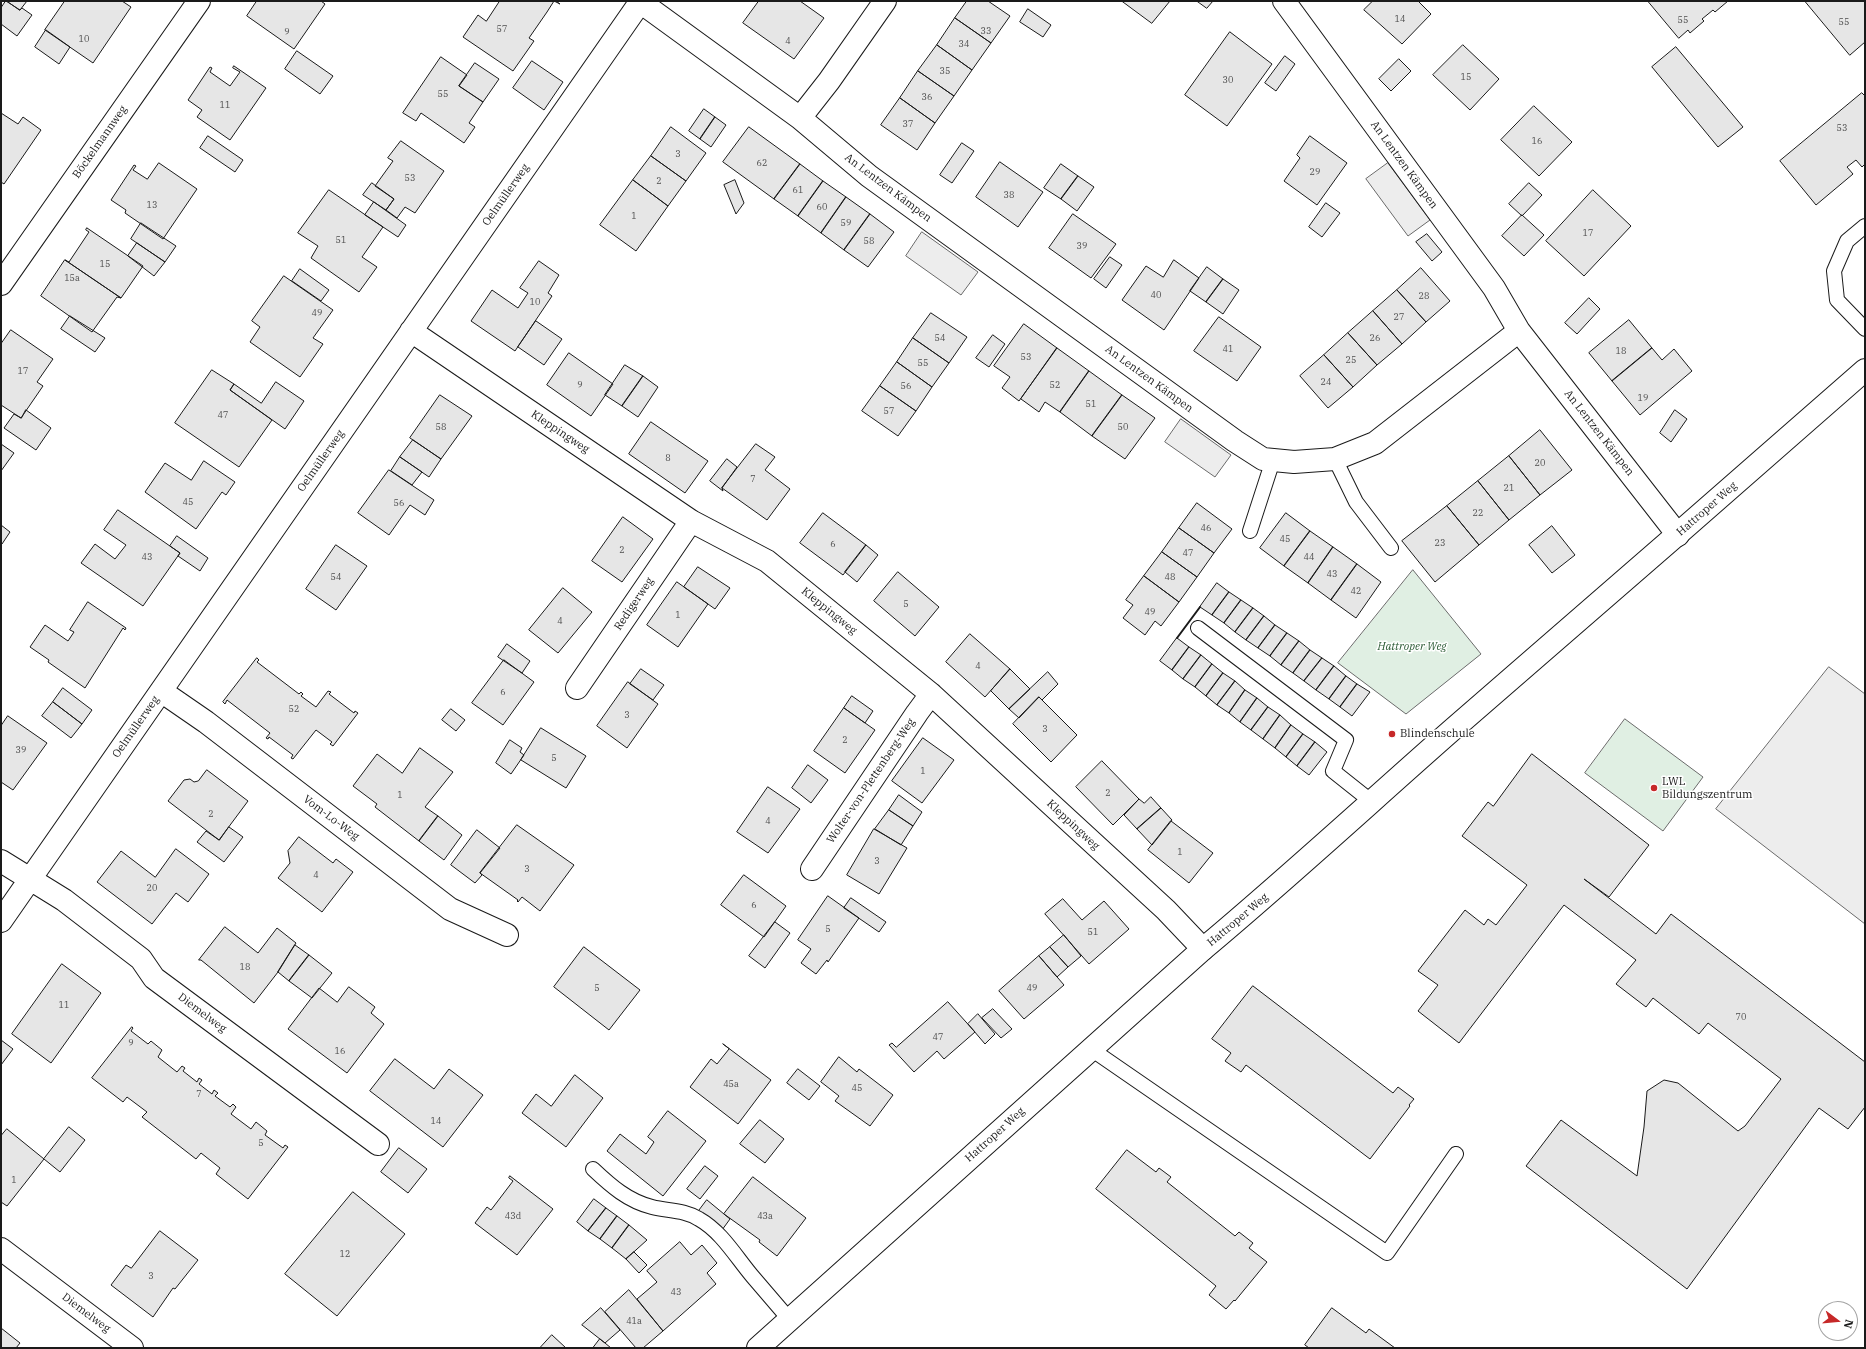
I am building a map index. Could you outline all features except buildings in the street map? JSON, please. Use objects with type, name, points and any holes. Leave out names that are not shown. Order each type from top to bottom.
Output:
[{"type":"street","name":"Böckelmannweg","points":[[1,284],[200,1]]},
{"type":"street","name":"An Lentzen Kämpen","points":[[640,1],[800,118],[869,176],[1235,441],[1263,459],[1294,462],[1335,459],[1375,443],[1519,332]]},
{"type":"street","name":"Oelmüllerweg","points":[[1,921],[640,1]]},
{"type":"street","points":[[800,118],[829,82],[884,1]]},
{"type":"street","name":"An Lentzen Kämpen","points":[[1284,1],[1494,288],[1519,332],[1678,535]]},
{"type":"street","name":"Kleppingweg","points":[[412,331],[691,521],[767,561],[931,694],[1166,910],[1203,949]]},
{"type":"street","name":"Hattroper Weg","points":[[758,1348],[1203,949],[1274,890],[1494,694],[1678,535],[1865,370]]},
{"type":"street","name":"Redigerweg","points":[[577,688],[691,521]]},
{"type":"street","name":"Vom-Lo-Weg","points":[[161,691],[206,722],[450,909],[506,935]]},
{"type":"street","name":"Wolter-von-Plettenberg-Weg","points":[[812,869],[917,712],[931,694]]},
{"type":"street","name":"Diemelweg","points":[[1,861],[64,900],[141,960],[154,978],[378,1144]]},
{"type":"street","name":"Diemelweg","points":[[1,1248],[132,1348]]},
{"type":"lane","points":[[1865,226],[1847,241],[1834,271],[1837,300],[1865,329]]},
{"type":"lane","points":[[1335,459],[1356,502],[1390,548]]},
{"type":"lane","points":[[1250,531],[1273,460]]},
{"type":"lane","points":[[1198,628],[1346,740],[1333,771],[1372,802]]},
{"type":"lane","points":[[1091,1049],[1387,1253],[1456,1154]]},
{"type":"lane","points":[[593,1170],[617,1191],[634,1201],[651,1207],[689,1213],[701,1220],[717,1233],[732,1249],[753,1277],[789,1319]]},
{"type":"green space","name":"Hattroper Weg","points":[[1413,570],[1481,654],[1406,714],[1338,663]]},
{"type":"green space","points":[[1625,719],[1703,777],[1663,831],[1585,773]]},
{"type":"shaded area","points":[[1388,163],[1430,220],[1408,236],[1366,179]]},
{"type":"shaded area","points":[[922,232],[978,272],[961,295],[906,256]]},
{"type":"shaded area","points":[[1181,419],[1231,455],[1215,477],[1165,442]]},
{"type":"shaded area","points":[[1829,667],[1865,694],[1865,924],[1716,809]]},
{"type":"wall","points":[[1177,638],[1200,607]]},
{"type":"place","name":"Blindenschule","points":[[1392,734]]},
{"type":"place","name":"LWL Bildungszentrum","points":[[1654,788]]}]
